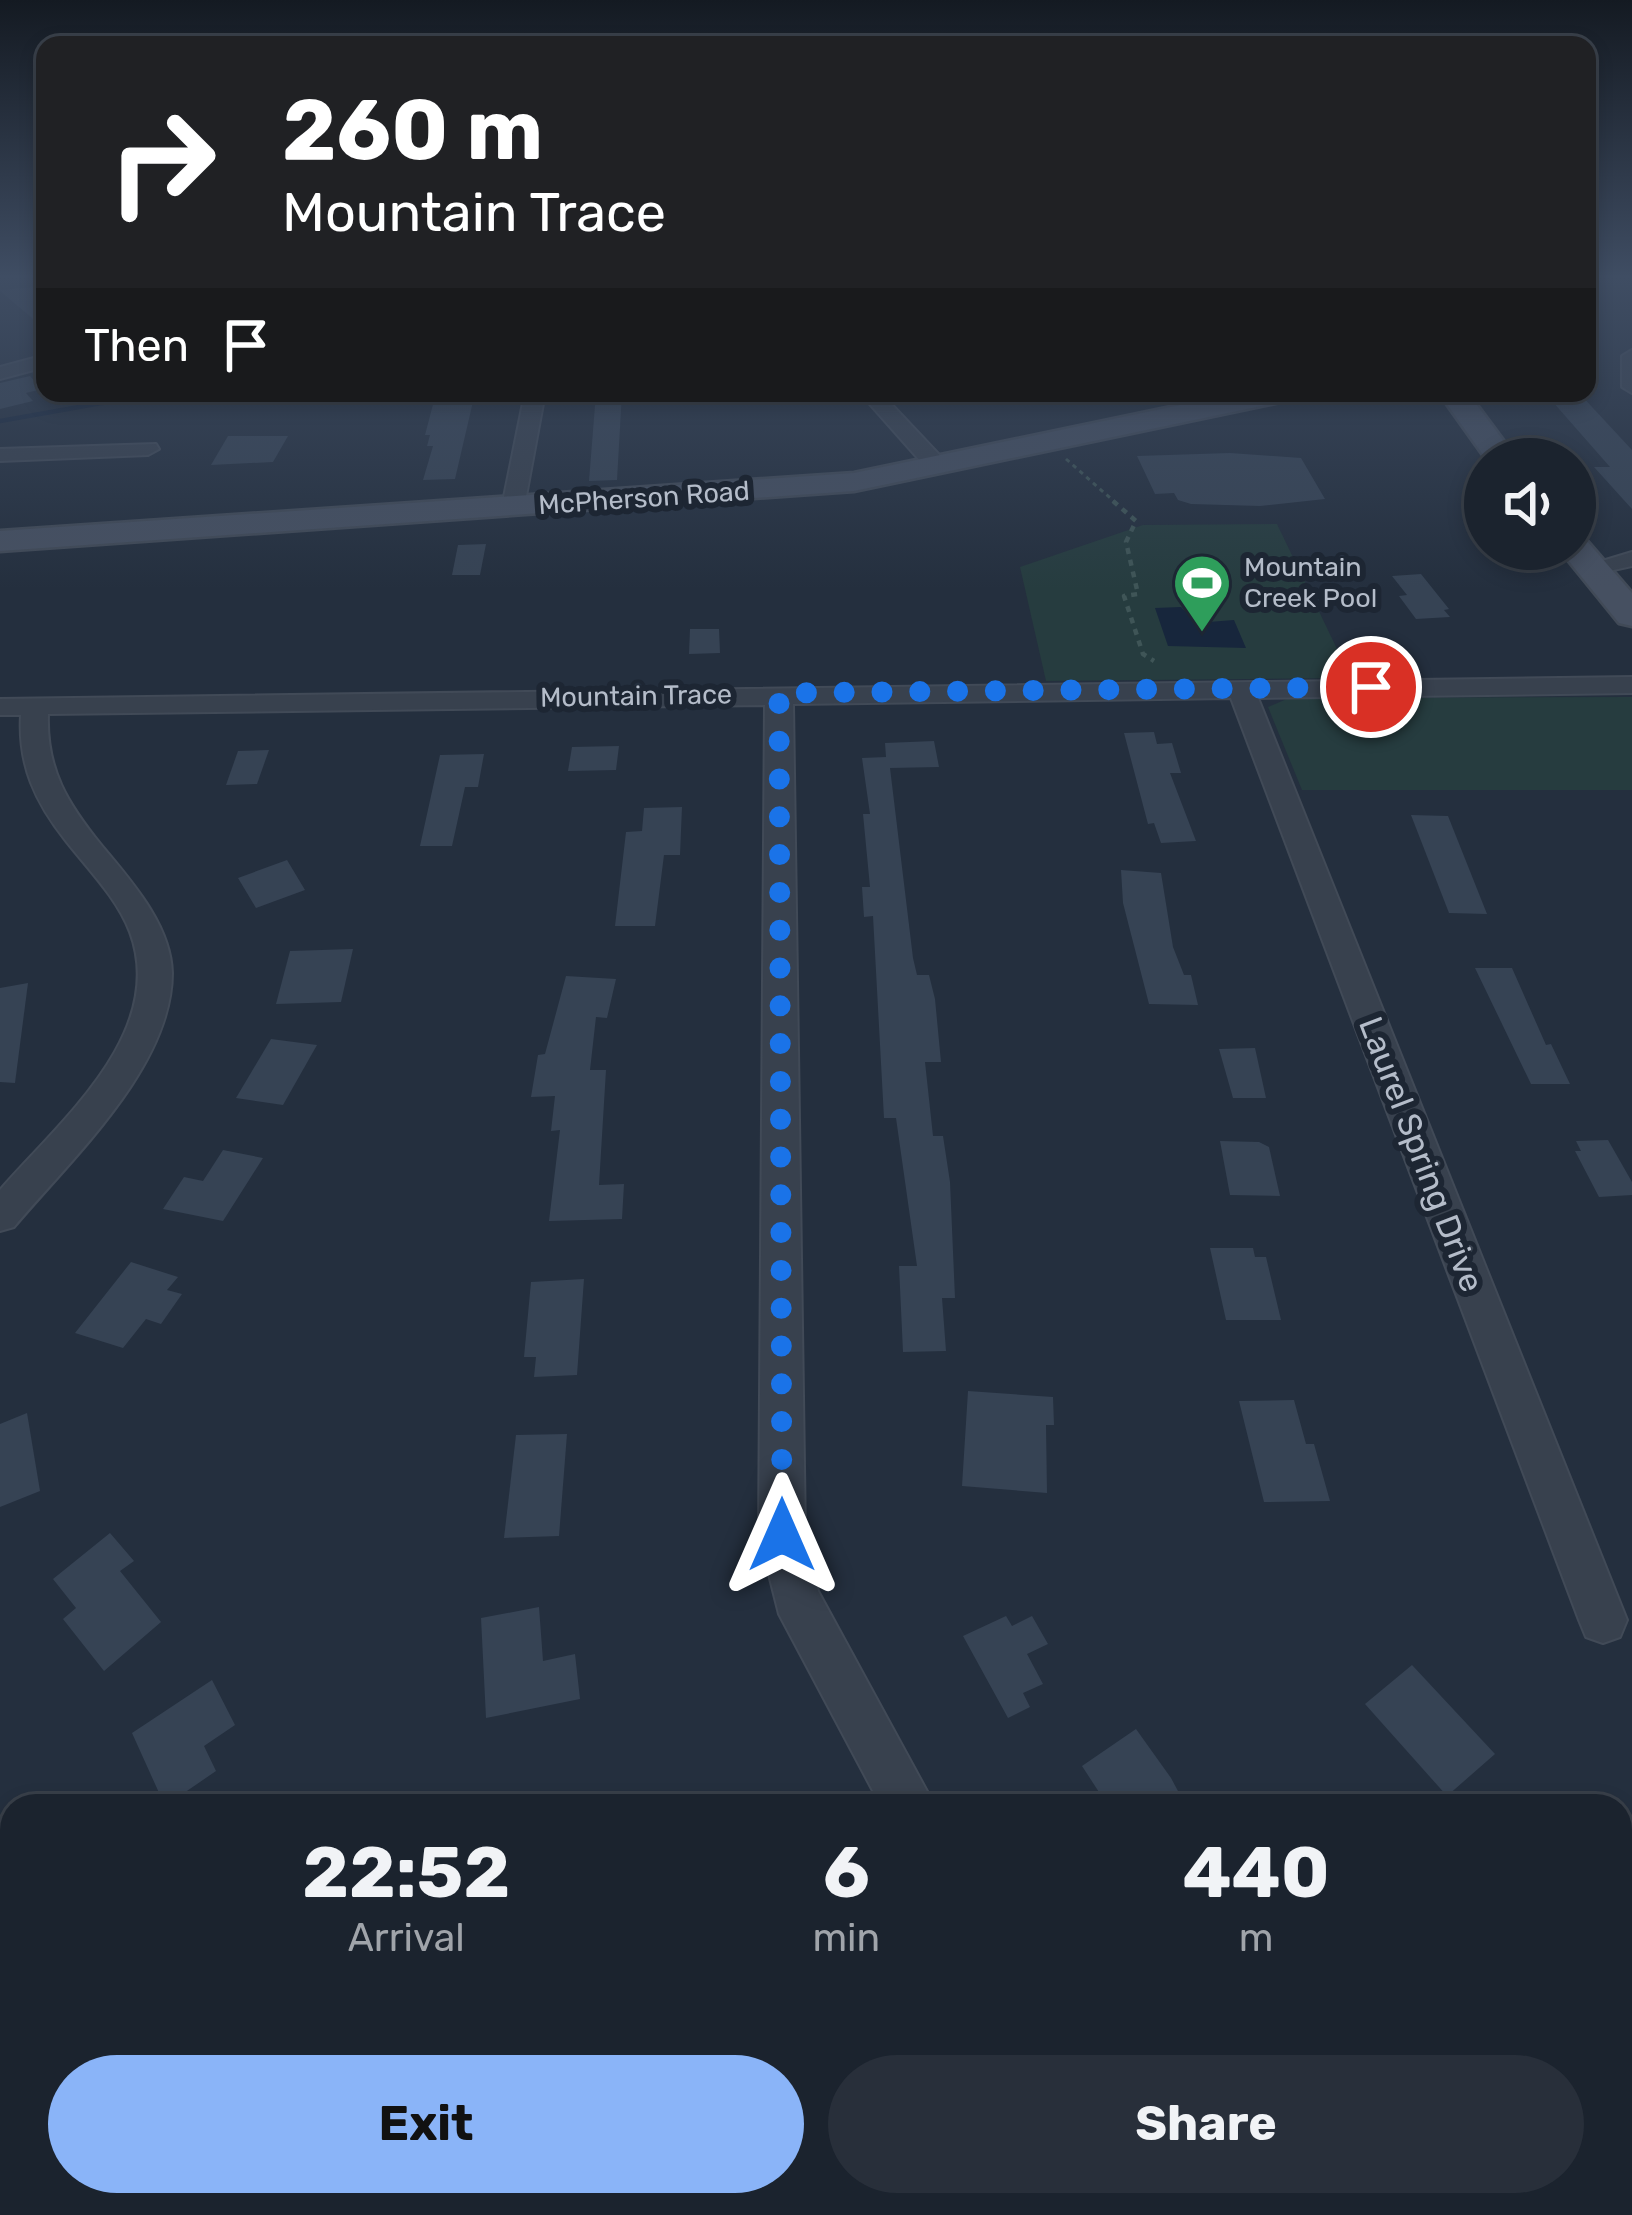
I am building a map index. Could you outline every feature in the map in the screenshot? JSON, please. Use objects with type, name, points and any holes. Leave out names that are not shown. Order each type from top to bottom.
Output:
[{"type":"street","points":[[513,507],[533,402]]},
{"type":"street","points":[[878,402],[938,467]]},
{"type":"street","name":"McPherson Road","points":[[0,541],[812,486],[938,467],[1240,402]]},
{"type":"street","points":[[1460,402],[1486,438]]},
{"type":"street","points":[[0,455],[148,448]]},
{"type":"street","points":[[1596,558],[1632,559]]},
{"type":"street","points":[[1596,563],[1632,575]]},
{"type":"street","points":[[1593,570],[1632,616]]},
{"type":"street","name":"Mountain Trace","points":[[0,706],[1632,685]]},
{"type":"street","name":"Laurel Spring Drive","points":[[1241,688],[1603,1620]]},
{"type":"street","points":[[779,693],[782,1535],[796,1598],[902,1794]]},
{"type":"street","points":[[0,1216],[133,1049],[149,1012],[154,978],[153,947],[140,916],[44,789],[27,742],[35,706]]},
{"type":"path","points":[[1049,445],[1136,521],[1126,542],[1138,594],[1124,596],[1143,654],[1154,661]]},
{"type":"green space","points":[[1277,524],[1351,678],[1046,681],[1020,567],[1143,525]]},
{"type":"green space","points":[[1632,697],[1632,790],[1302,790],[1268,707],[1289,698]]},
{"type":"water","name":"Mountain Creek Pool","points":[[1181,607],[1196,623],[1234,620],[1246,648],[1168,646],[1155,608]]},
{"type":"building","points":[[36,382],[36,390],[26,393],[33,401],[0,409],[0,383]]},
{"type":"building","points":[[434,402],[473,402],[455,479],[423,480],[433,446],[427,446],[430,435],[425,435]]},
{"type":"building","points":[[595,402],[621,402],[617,480],[589,481]]},
{"type":"building","points":[[1553,402],[1587,402],[1632,450],[1632,509],[1596,467],[1610,467],[1596,451],[1596,438],[1585,438]]},
{"type":"building","points":[[228,436],[288,436],[273,462],[211,465]]},
{"type":"building","points":[[1230,453],[1301,458],[1325,499],[1260,506],[1191,504],[1178,500],[1174,493],[1155,494],[1137,456]]},
{"type":"building","points":[[486,544],[480,575],[452,575],[458,545]]},
{"type":"building","points":[[1421,574],[1449,609],[1444,610],[1450,617],[1416,619],[1399,596],[1407,595],[1392,576]]},
{"type":"building","points":[[690,629],[719,629],[720,653],[689,654]]},
{"type":"building","points":[[1154,732],[1157,744],[1172,743],[1181,773],[1170,773],[1196,841],[1161,843],[1154,823],[1148,824],[1124,733]]},
{"type":"building","points":[[934,741],[939,767],[890,768],[913,958],[917,975],[929,975],[935,999],[941,1062],[925,1062],[933,1136],[943,1136],[950,1182],[955,1298],[942,1298],[946,1351],[903,1352],[899,1266],[917,1266],[896,1118],[884,1118],[873,916],[864,917],[862,887],[870,887],[863,814],[870,814],[862,758],[886,757],[885,743]]},
{"type":"building","points":[[619,746],[616,770],[568,771],[572,747]]},
{"type":"building","points":[[269,750],[257,784],[226,785],[238,751]]},
{"type":"building","points":[[484,754],[478,787],[465,787],[452,846],[420,846],[440,755]]},
{"type":"building","points":[[682,807],[680,855],[664,855],[655,926],[615,926],[626,832],[642,831],[644,808]]},
{"type":"building","points":[[1411,815],[1448,816],[1487,914],[1449,913]]},
{"type":"building","points":[[287,860],[305,890],[256,908],[238,878]]},
{"type":"building","points":[[1121,870],[1161,873],[1173,947],[1184,975],[1191,975],[1198,1005],[1149,1004],[1123,903]]},
{"type":"building","points":[[353,949],[341,1002],[276,1004],[290,951]]},
{"type":"building","points":[[1475,968],[1512,968],[1546,1045],[1551,1044],[1570,1084],[1531,1084]]},
{"type":"building","points":[[566,976],[616,979],[607,1018],[596,1017],[590,1070],[606,1070],[599,1185],[624,1184],[622,1219],[549,1221],[560,1130],[551,1131],[555,1096],[531,1097],[538,1055],[545,1054]]},
{"type":"building","points":[[28,983],[15,1083],[0,1082],[0,988]]},
{"type":"building","points":[[271,1039],[317,1045],[283,1105],[236,1098]]},
{"type":"building","points":[[1255,1048],[1266,1098],[1233,1098],[1219,1049]]},
{"type":"building","points":[[1608,1140],[1632,1182],[1632,1195],[1599,1197],[1575,1151],[1581,1151],[1576,1141]]},
{"type":"building","points":[[1220,1141],[1259,1142],[1269,1147],[1280,1196],[1230,1195]]},
{"type":"building","points":[[223,1150],[263,1158],[223,1221],[163,1209],[184,1177],[203,1181]]},
{"type":"building","points":[[1210,1248],[1253,1248],[1255,1257],[1266,1257],[1281,1320],[1226,1320]]},
{"type":"building","points":[[131,1262],[178,1277],[167,1290],[182,1294],[161,1324],[146,1319],[123,1348],[75,1333]]},
{"type":"building","points":[[584,1279],[577,1375],[534,1377],[536,1357],[524,1357],[531,1282]]},
{"type":"building","points":[[968,1391],[1053,1397],[1054,1425],[1046,1425],[1047,1493],[962,1486]]},
{"type":"building","points":[[1294,1400],[1306,1444],[1314,1444],[1330,1501],[1264,1502],[1239,1401]]},
{"type":"building","points":[[27,1413],[40,1491],[0,1507],[0,1424]]},
{"type":"building","points":[[567,1434],[559,1536],[504,1538],[516,1435]]},
{"type":"building","points":[[110,1533],[134,1561],[120,1571],[161,1622],[104,1671],[63,1619],[76,1608],[53,1579]]},
{"type":"building","points":[[539,1607],[543,1661],[575,1654],[580,1699],[486,1718],[481,1618]]},
{"type":"building","points":[[1006,1616],[1012,1626],[1032,1616],[1048,1644],[1027,1654],[1043,1684],[1023,1693],[1030,1707],[1008,1718],[963,1636]]},
{"type":"building","points":[[1412,1665],[1495,1754],[1445,1794],[1365,1704]]},
{"type":"building","points":[[212,1680],[235,1725],[204,1746],[216,1771],[182,1794],[160,1794],[132,1733]]},
{"type":"building","points":[[1136,1729],[1180,1794],[1100,1794],[1082,1766]]},
{"type":"waterway","points":[[0,421],[107,402]]},
{"type":"place","name":"Mountain Creek Pool","points":[[1202,634]]},
{"type":"route","points":[[782,1535],[779,693],[1371,687]]}]
